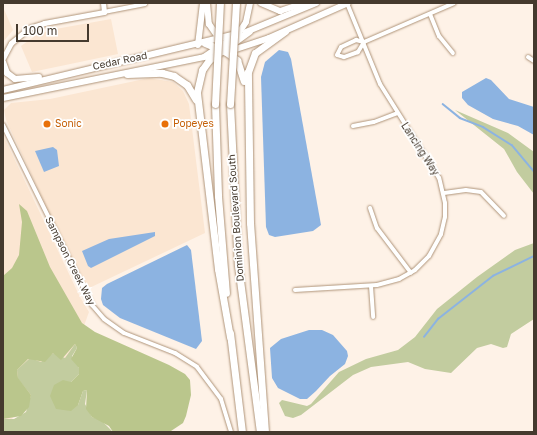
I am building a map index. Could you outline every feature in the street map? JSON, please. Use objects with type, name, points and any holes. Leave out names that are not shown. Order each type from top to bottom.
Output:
[{"type":"highway","name":"Dominion Boulevard South","points":[[220,3],[215,104],[219,214],[230,337],[242,432]]},
{"type":"highway","name":"Dominion Boulevard South","points":[[236,3],[230,104],[238,265],[260,432]]},
{"type":"highway","points":[[230,337],[218,269],[199,108],[198,79],[202,70],[222,49],[248,31]]},
{"type":"highway","points":[[265,432],[250,223],[248,72],[252,58],[261,47],[285,31]]},
{"type":"highway","points":[[205,43],[222,49],[242,68],[248,109]]},
{"type":"highway","points":[[127,74],[162,73],[174,76],[190,89],[199,108]]},
{"type":"main road","points":[[198,45],[203,3]]},
{"type":"main road","points":[[207,3],[209,24],[219,39],[222,49],[237,49],[285,31],[348,3]]},
{"type":"main road","points":[[238,34],[246,22],[250,3]]},
{"type":"main road","points":[[261,3],[270,9],[280,12],[305,3]]},
{"type":"main road","name":"Cedar Road","points":[[3,90],[55,76],[198,45],[238,34],[316,3]]},
{"type":"main road","name":"Cedar Road","points":[[3,98],[127,74],[204,57],[222,49],[238,34]]},
{"type":"main road","points":[[3,62],[7,73],[15,79],[55,76]]},
{"type":"street","points":[[103,3],[104,12]]},
{"type":"street","name":"Lancing Way","points":[[295,290],[371,286],[393,281],[411,273],[429,256],[441,234],[445,217],[444,193],[436,171],[397,113],[380,84],[348,3]]},
{"type":"street","points":[[364,42],[356,40],[341,47],[337,51],[338,55],[344,57],[358,52],[364,42],[454,3]]},
{"type":"street","points":[[3,58],[17,38],[36,25],[145,4]]},
{"type":"street","points":[[430,14],[439,36],[453,53]]},
{"type":"street","points":[[528,57],[534,61]]},
{"type":"street","points":[[352,126],[374,122],[397,113]]},
{"type":"street","name":"Sampson Creek Way","points":[[3,125],[92,305],[110,324],[124,333],[174,353],[197,367],[221,399],[231,432]]},
{"type":"street","points":[[444,193],[466,190],[481,192],[504,216]]},
{"type":"street","points":[[370,208],[378,228],[411,273]]},
{"type":"street","points":[[371,286],[373,317]]},
{"type":"shaded area","points":[[3,7],[13,30],[3,42]]},
{"type":"shaded area","points":[[111,19],[118,54],[32,72],[21,46],[35,36],[50,30]]},
{"type":"shaded area","points":[[149,78],[173,82],[183,91],[189,104],[205,233],[85,290],[6,120],[4,110],[11,103],[50,99]]},
{"type":"shaded area","points":[[3,135],[80,297],[89,312],[77,345],[3,429]]},
{"type":"green space","points":[[455,110],[508,133],[534,152],[534,194],[517,172],[504,149]]},
{"type":"green space","points":[[19,204],[27,211],[50,267],[82,323],[95,332],[169,365],[185,374],[190,380],[191,395],[183,423],[171,431],[113,432],[109,426],[92,417],[86,409],[87,390],[83,391],[78,405],[71,411],[56,409],[50,396],[54,385],[63,380],[71,382],[79,374],[79,368],[71,359],[77,348],[75,344],[61,360],[53,353],[45,362],[28,359],[17,370],[18,378],[31,395],[29,407],[21,416],[3,419],[3,276],[12,268],[19,255],[22,222]]},
{"type":"green space","points":[[534,243],[534,319],[511,334],[507,347],[503,348],[491,344],[477,348],[451,373],[425,369],[408,362],[371,367],[353,375],[301,415],[293,418],[285,416],[279,403],[282,400],[307,406],[311,404],[339,372],[366,359],[398,350],[415,337],[437,309],[477,277],[515,250]]},
{"type":"green space","points":[[75,344],[77,348],[72,356],[79,368],[79,374],[71,382],[78,405],[83,391],[87,390],[85,404],[92,417],[101,420],[113,432],[3,432],[3,419],[14,419],[26,412],[31,395],[18,379],[17,370],[30,358],[41,362],[53,353],[65,358]]},
{"type":"water","points":[[279,50],[288,52],[291,59],[321,225],[313,231],[275,237],[269,235],[266,227],[261,77],[265,62]]},
{"type":"water","points":[[486,78],[491,80],[509,99],[534,107],[534,135],[518,126],[493,119],[468,105],[462,98],[462,92]]},
{"type":"water","points":[[53,147],[57,150],[59,166],[44,172],[35,151]]},
{"type":"water","points":[[155,232],[155,236],[91,268],[88,266],[82,251],[109,239]]},
{"type":"water","points":[[187,245],[191,250],[202,341],[196,349],[120,318],[103,305],[101,299],[102,288],[107,284]]},
{"type":"water","points":[[309,330],[322,330],[333,335],[347,351],[348,356],[345,364],[330,376],[316,391],[307,399],[300,399],[278,388],[272,378],[270,348],[281,339]]},
{"type":"waterway","points":[[443,104],[460,118],[483,127],[512,145],[534,171]]},
{"type":"waterway","points":[[424,337],[438,319],[493,276],[534,256]]},
{"type":"place","name":"Sonic","points":[[47,124]]},
{"type":"place","name":"Popeyes","points":[[165,124]]}]
